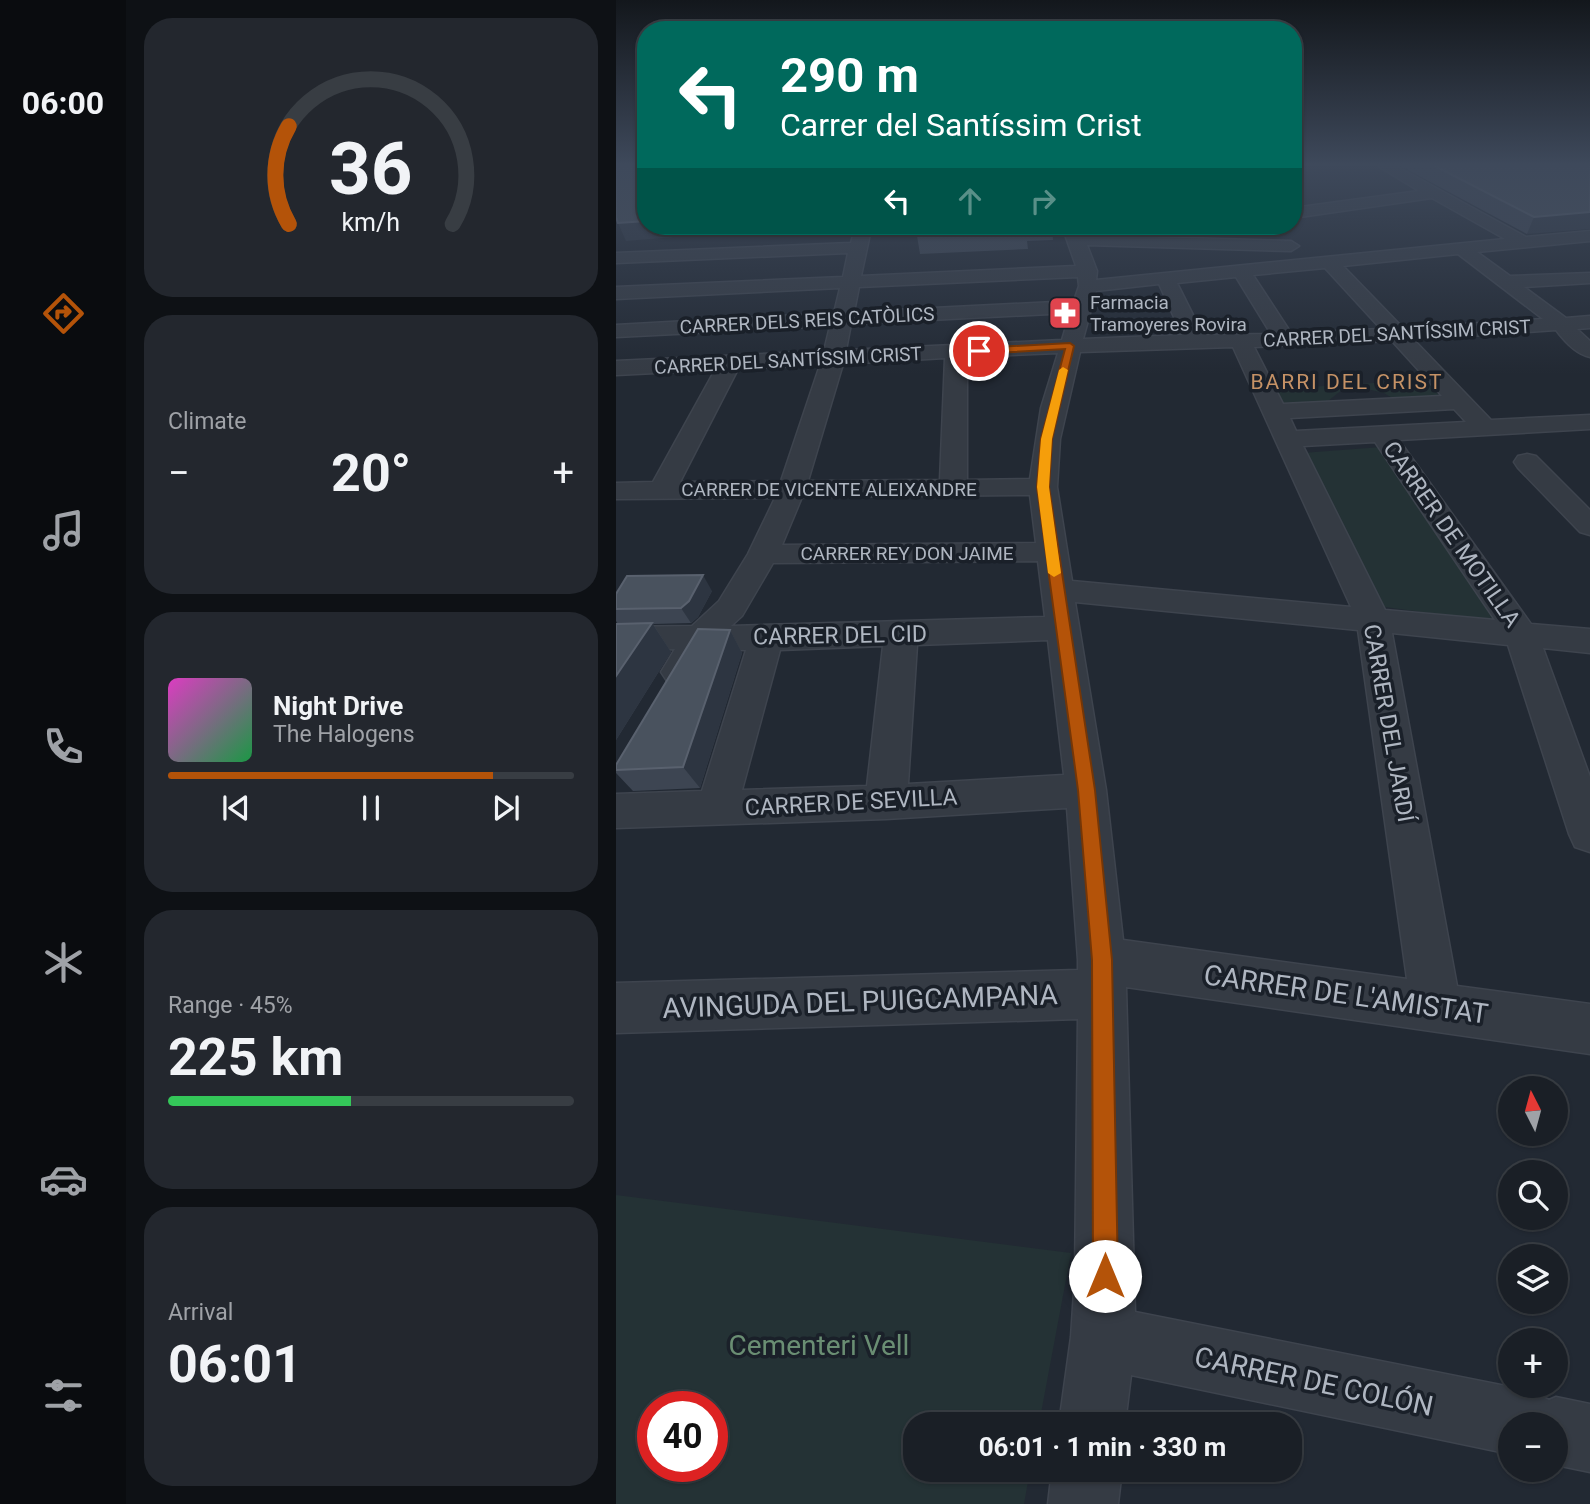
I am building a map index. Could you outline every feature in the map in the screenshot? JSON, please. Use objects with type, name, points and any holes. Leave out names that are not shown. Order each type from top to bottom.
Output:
[{"type":"street","points":[[1508,234],[1522,242]]},
{"type":"street","points":[[666,695],[699,637],[731,608],[763,554],[792,490],[833,359],[851,283],[862,256],[862,235]]},
{"type":"street","points":[[1263,235],[1266,269]]},
{"type":"street","points":[[1094,1412],[1103,1337],[1105,1276],[1103,977],[1086,790],[1043,487],[1049,429],[1086,288],[1073,241],[1264,245],[1316,252],[1374,253],[1440,251],[1590,236]]},
{"type":"street","points":[[1189,276],[1192,243]]},
{"type":"street","points":[[1462,249],[1562,324],[1572,337],[1590,351]]},
{"type":"street","points":[[616,293],[851,283],[1086,288],[1266,269],[1316,252]]},
{"type":"street","points":[[1316,252],[1484,427]]},
{"type":"street","points":[[616,258],[862,256]]},
{"type":"street","points":[[1241,271],[1285,339]]},
{"type":"street","points":[[1506,282],[1590,278]]},
{"type":"street","points":[[1166,279],[1195,341]]},
{"type":"street","name":"CARRER DELS REIS CATÒLICS","points":[[616,331],[843,318],[1086,288]]},
{"type":"street","name":"CARRER DEL SANTÍSSIM CRIST","points":[[619,372],[730,363],[1070,346],[1398,335],[1590,323]]},
{"type":"street","name":"CARRER DEL JARDÍ","points":[[1241,341],[1373,620],[1436,1006]]},
{"type":"street","points":[[953,488],[956,352]]},
{"type":"street","points":[[662,490],[730,363]]},
{"type":"street","points":[[1280,426],[1461,402]]},
{"type":"street","points":[[1280,426],[1382,434],[1590,422]]},
{"type":"street","name":"CARRER DE MOTILLA","points":[[1382,434],[1521,634],[1590,834]]},
{"type":"street","points":[[1527,462],[1590,526]]},
{"type":"street","name":"CARRER DE VICENTE ALEIXANDRE","points":[[616,491],[1043,487]]},
{"type":"street","name":"CARRER REY DON JAIME","points":[[763,554],[1051,552]]},
{"type":"street","name":"CARRER DEL CID","points":[[616,639],[766,639],[901,634],[1060,609],[1373,620],[1521,634],[1586,631]]},
{"type":"street","points":[[886,802],[901,634]]},
{"type":"street","points":[[717,808],[766,639]]},
{"type":"street","name":"CARRER DE SEVILLA","points":[[618,788],[717,808],[886,802],[1086,790]]},
{"type":"street","name":"CARRER DE L'AMISTAT","points":[[1103,977],[1436,1006],[1590,1029]]},
{"type":"street","name":"AVINGUDA DEL PUIGCAMPANA","points":[[616,1007],[1103,977]]},
{"type":"street","name":"CARRER DE COLÓN","points":[[1103,1337],[1498,1418]]},
{"type":"street","points":[[1568,1433],[1590,1438]]},
{"type":"street","points":[[1083,1504],[1086,1482]]},
{"type":"green space","points":[[1425,380],[1443,400],[1399,402],[1384,393],[1356,384]]},
{"type":"green space","points":[[1341,385],[1343,389],[1328,401],[1330,406],[1284,409],[1275,389]]},
{"type":"green space","points":[[1382,447],[1495,622],[1385,607],[1302,453]]},
{"type":"green space","name":"Cementeri Vell","points":[[616,1195],[1071,1253],[1041,1412],[903,1412],[903,1482],[1028,1482],[1024,1504],[616,1504]]},
{"type":"building","points":[[703,575],[689,601],[681,608],[616,609],[616,594],[627,576]]},
{"type":"building","points":[[652,623],[616,676],[616,624]]},
{"type":"building","points":[[698,629],[730,630],[683,767],[616,770],[616,765]]},
{"type":"slow traffic","points":[[1054,573],[1043,487],[1047,439],[1063,370]]},
{"type":"place","name":"Farmacia Tramoyeres Rovira","points":[[1065,313]]},
{"type":"district","name":"BARRI DEL CRIST","points":[[1347,382]]},
{"type":"route","points":[[979,351],[1070,346],[1047,439],[1043,487],[1086,790],[1102,960],[1105,1276]]}]
